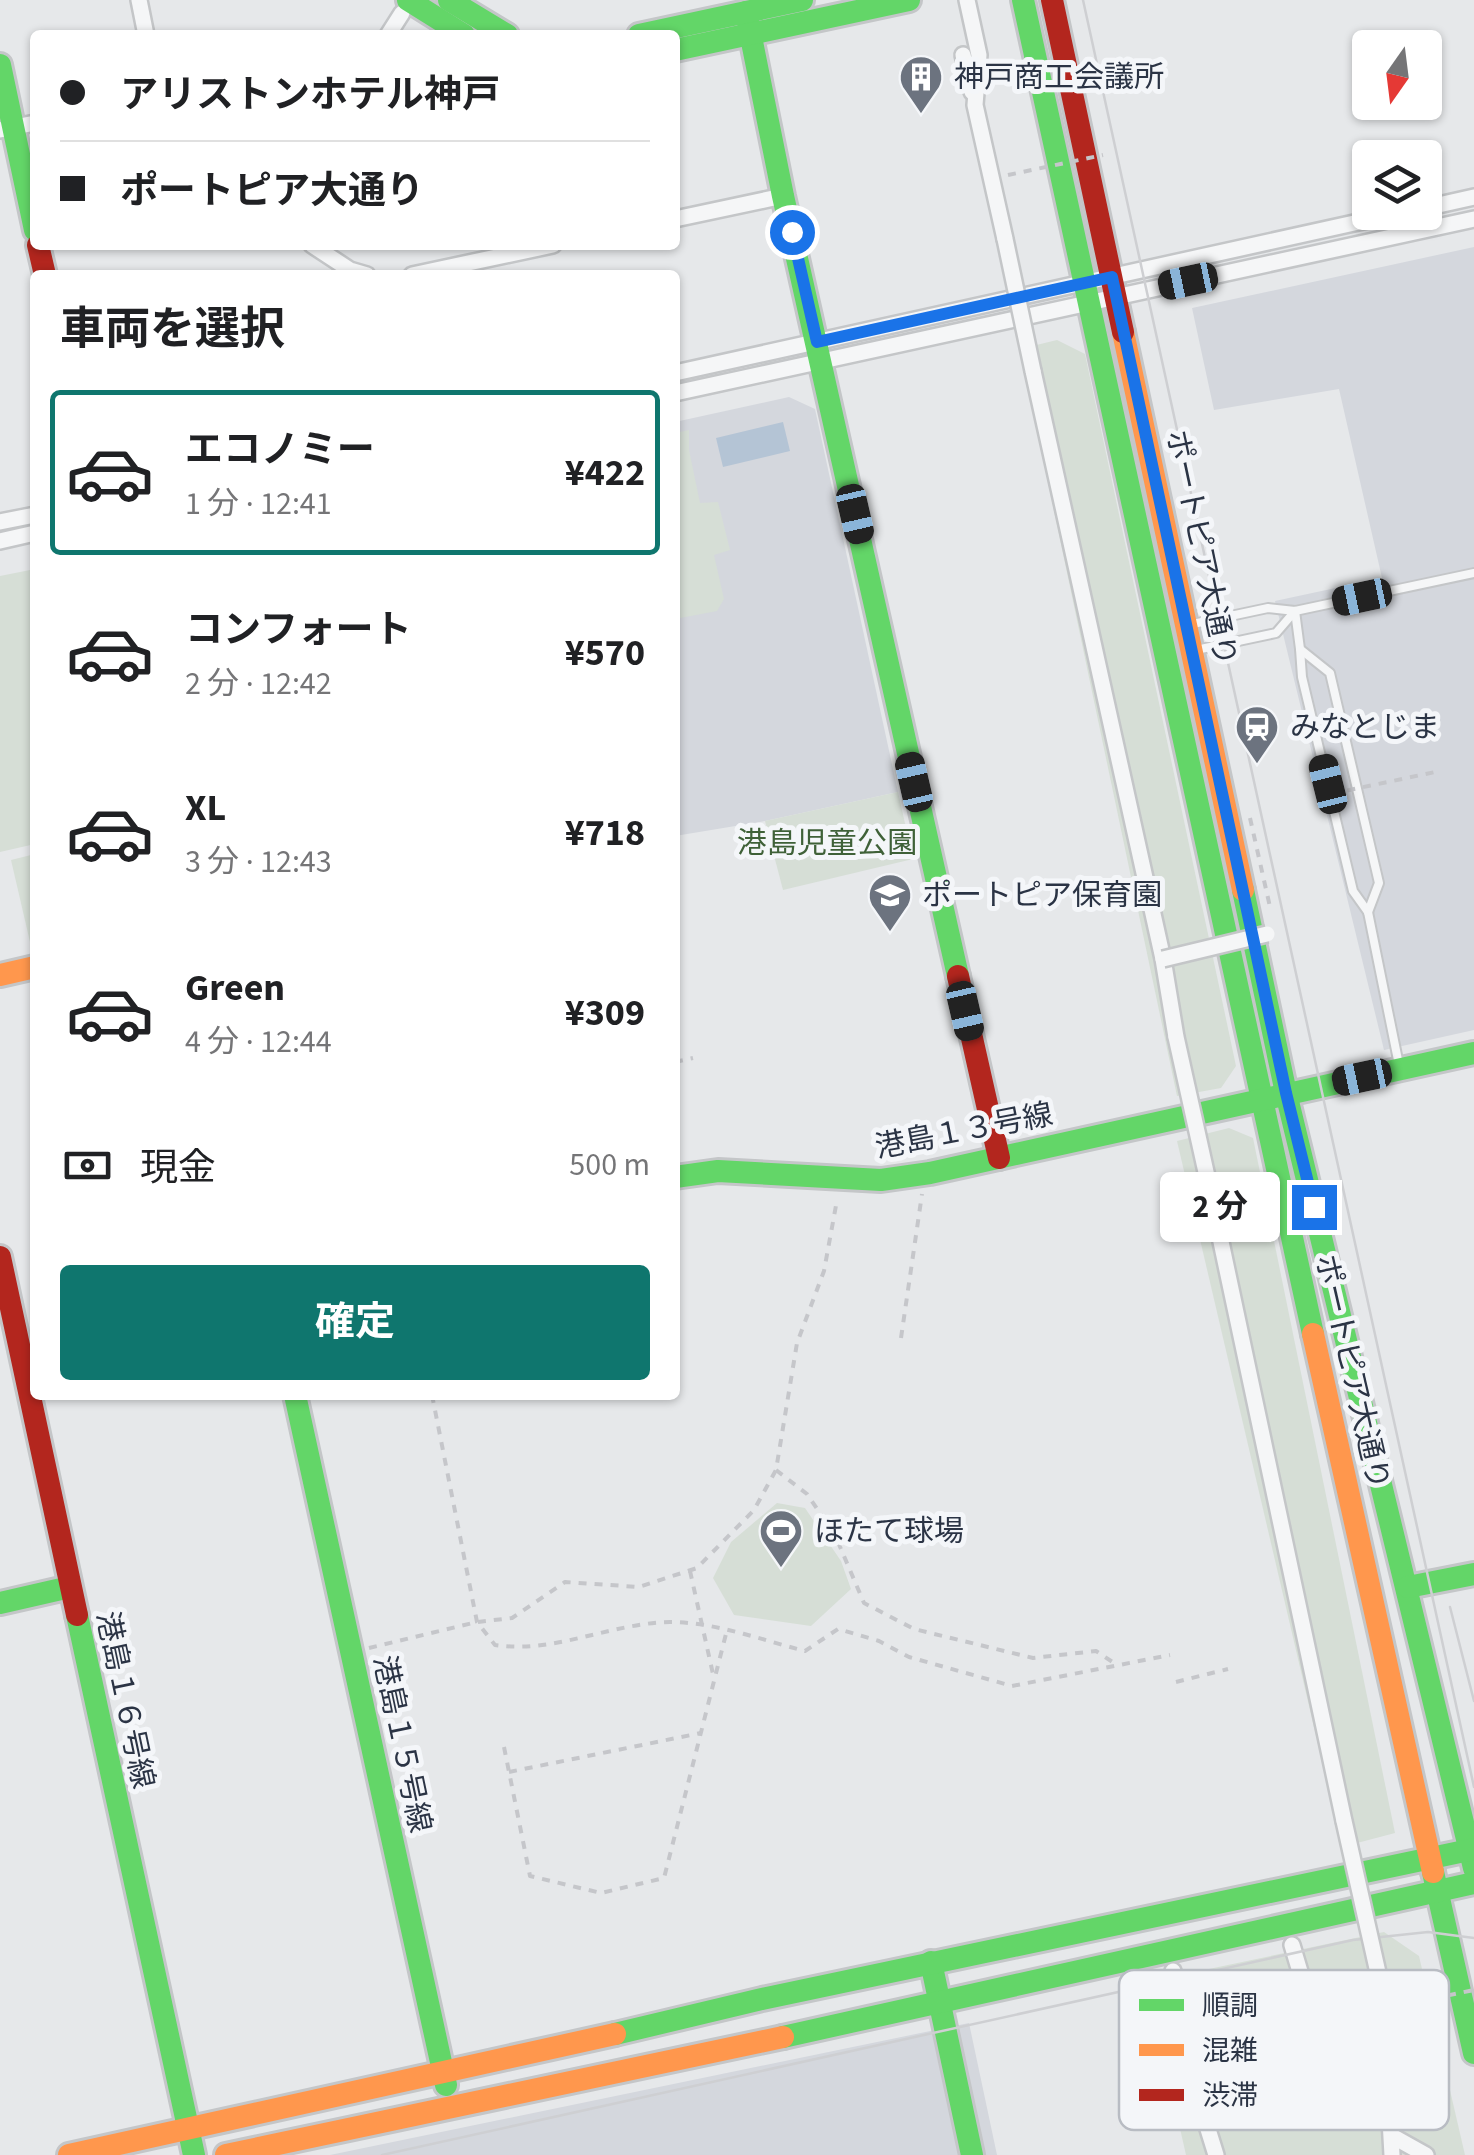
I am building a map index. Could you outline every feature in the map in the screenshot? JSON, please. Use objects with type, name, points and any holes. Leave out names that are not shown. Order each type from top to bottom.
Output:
[{"type":"street","points":[[139,0],[145,30]]},
{"type":"street","points":[[449,0],[499,30]]},
{"type":"street","points":[[680,48],[802,0]]},
{"type":"street","points":[[680,30],[909,0]]},
{"type":"street","points":[[967,0],[975,105],[1163,959],[1176,1037],[1377,1970]]},
{"type":"street","name":"ポートピア大通り","points":[[1023,0],[1260,1099],[1474,2053]]},
{"type":"street","name":"ポートピア大通り","points":[[1052,0],[1286,1093],[1473,1855]]},
{"type":"street","points":[[391,30],[405,7],[453,30]]},
{"type":"street","points":[[749,23],[783,196],[999,1158]]},
{"type":"street","points":[[0,65],[30,203]]},
{"type":"street","points":[[680,218],[783,196]]},
{"type":"street","points":[[1442,204],[1474,197]]},
{"type":"street","points":[[1114,287],[1474,219]]},
{"type":"street","points":[[680,392],[819,352],[1114,287],[1352,225]]},
{"type":"street","points":[[320,250],[350,270]]},
{"type":"street","points":[[436,270],[530,250]]},
{"type":"street","points":[[680,372],[819,352]]},
{"type":"street","points":[[0,522],[30,515]]},
{"type":"street","points":[[0,541],[30,535]]},
{"type":"street","points":[[1163,959],[1268,934]]},
{"type":"street","points":[[0,975],[30,968]]},
{"type":"street","name":"港島１３号線","points":[[680,1176],[718,1171],[881,1180],[999,1158],[1474,1053]]},
{"type":"street","name":"港島１６号線","points":[[0,1257],[30,1398]]},
{"type":"street","name":"港島１６号線","points":[[30,1400],[194,2155]]},
{"type":"street","name":"港島１５号線","points":[[297,1400],[450,2105]]},
{"type":"street","points":[[1362,1549],[1380,1577],[1408,1587],[1474,1574]]},
{"type":"street","points":[[0,1603],[70,1587]]},
{"type":"street","points":[[1384,1652],[1385,1624],[1393,1602],[1408,1587]]},
{"type":"street","points":[[69,2155],[932,1962],[1430,1859],[1473,1855]]},
{"type":"street","points":[[226,2155],[940,2004],[1474,1883]]},
{"type":"street","points":[[1292,1946],[1300,1970]]},
{"type":"street","points":[[932,1962],[972,2155]]},
{"type":"street","points":[[1208,2130],[1216,2155]]},
{"type":"street","points":[[1391,2130],[1392,2155]]},
{"type":"street","points":[[1392,2136],[1426,2155]]},
{"type":"lane","points":[[1188,624],[1268,608],[1295,611],[1474,573]]},
{"type":"lane","points":[[1295,611],[1302,677],[1353,891],[1368,912],[1400,1069]]},
{"type":"lane","points":[[1193,651],[1276,633],[1295,611]]},
{"type":"lane","points":[[1300,649],[1330,673],[1379,883],[1368,912]]},
{"type":"path","points":[[1008,175],[1104,155]]},
{"type":"path","points":[[1316,797],[1440,772]]},
{"type":"path","points":[[1250,818],[1270,907]]},
{"type":"path","points":[[680,1061],[693,1058]]},
{"type":"path","points":[[901,1338],[923,1188]]},
{"type":"path","points":[[352,1652],[477,1622],[512,1618],[565,1582],[639,1587],[697,1568],[754,1510],[776,1470],[798,1343],[824,1270],[838,1195]]},
{"type":"path","points":[[433,1400],[477,1622],[495,1645],[520,1649],[668,1622],[727,1630],[806,1651],[838,1629],[910,1657],[1012,1686],[1170,1655]]},
{"type":"path","points":[[776,1470],[806,1494],[835,1534],[864,1603],[914,1628],[982,1646],[1033,1658],[1096,1651],[1117,1665]]},
{"type":"path","points":[[690,1571],[714,1679]]},
{"type":"path","points":[[504,1748],[530,1876],[601,1893],[664,1878],[727,1630]]},
{"type":"path","points":[[1176,1682],[1228,1669]]},
{"type":"path","points":[[509,1772],[701,1733]]},
{"type":"path","points":[[1449,1995],[1474,1990]]},
{"type":"shaded area","points":[[1474,247],[1474,1030],[1384,1050],[1275,601],[1382,578],[1339,389],[1214,410],[1192,308]]},
{"type":"shaded area","points":[[789,397],[815,409],[898,792],[680,835],[680,421]]},
{"type":"shaded area","points":[[969,2023],[997,2155],[330,2155]]},
{"type":"green space","points":[[1057,340],[1085,354],[1236,1066],[1221,1088],[1177,1096],[1020,349]]},
{"type":"green space","points":[[689,430],[700,503],[718,502],[730,550],[714,555],[724,599],[717,611],[680,618],[680,432]]},
{"type":"green space","points":[[30,570],[30,845],[0,852],[0,576]]},
{"type":"green space","name":"港島児童公園","points":[[898,792],[913,859],[783,890],[765,821]]},
{"type":"green space","points":[[30,855],[30,942],[11,860]]},
{"type":"green space","points":[[1229,1128],[1253,1138],[1395,1833],[1342,1847],[1177,1141]]},
{"type":"green space","name":"ほたて球場","points":[[777,1503],[805,1508],[841,1561],[851,1589],[811,1626],[734,1615],[713,1578],[731,1542]]},
{"type":"green space","points":[[1384,1932],[1419,1956],[1422,1970],[1204,1970]]},
{"type":"green space","points":[[1449,2086],[1465,2155],[1186,2155],[1180,2130],[1449,2130]]},
{"type":"water","points":[[783,422],[790,451],[723,467],[716,438]]},
{"type":"tram line","points":[[1083,0],[1474,1787]]},
{"type":"tram line","points":[[1450,1607],[1474,1701]]},
{"type":"tram line","points":[[1218,1970],[1353,1940],[1428,1932],[1474,1938]]},
{"type":"tram line","points":[[382,2155],[1119,1992]]},
{"type":"traffic: fast","points":[[408,0],[456,30]]},
{"type":"traffic: fast","points":[[449,0],[499,30]]},
{"type":"traffic: fast","points":[[662,30],[802,0]]},
{"type":"traffic: fast","points":[[680,49],[909,0]]},
{"type":"traffic: fast","points":[[1023,0],[1313,1334]]},
{"type":"traffic: fast","points":[[746,12],[783,196],[958,976]]},
{"type":"traffic: fast","points":[[0,65],[30,206]]},
{"type":"traffic: fast","points":[[1243,890],[1286,1093],[1474,1868]]},
{"type":"traffic: fast","points":[[680,1176],[718,1171],[881,1180],[930,1173],[1474,1053]]},
{"type":"traffic: fast","points":[[296,1400],[446,2085]]},
{"type":"traffic: fast","points":[[1408,1587],[1474,1574]]},
{"type":"traffic: fast","points":[[0,1603],[70,1587]]},
{"type":"traffic: fast","points":[[77,1615],[194,2155]]},
{"type":"traffic: fast","points":[[615,2034],[762,1999],[1474,1849]]},
{"type":"traffic: fast","points":[[1433,1872],[1474,2053]]},
{"type":"traffic: fast","points":[[783,2037],[1474,1883]]},
{"type":"traffic: fast","points":[[931,1962],[972,2155]]},
{"type":"traffic: slow","points":[[1123,332],[1243,890]]},
{"type":"traffic: slow","points":[[0,975],[30,968]]},
{"type":"traffic: slow","points":[[1313,1334],[1433,1872]]},
{"type":"traffic: slow","points":[[69,2155],[615,2034]]},
{"type":"traffic: slow","points":[[226,2155],[783,2037]]},
{"type":"traffic: jam","points":[[1052,0],[1123,332]]},
{"type":"traffic: jam","points":[[39,250],[44,270]]},
{"type":"traffic: jam","points":[[958,976],[999,1158]]},
{"type":"traffic: jam","points":[[0,1257],[30,1396]]},
{"type":"traffic: jam","points":[[31,1400],[77,1615]]},
{"type":"place","name":"神戸商工会議所","points":[[921,115]]},
{"type":"place","name":"みなとじま","points":[[1257,765]]},
{"type":"place","name":"ポートピア保育園","points":[[890,933]]},
{"type":"place","name":"ほたて球場","points":[[781,1569]]},
{"type":"route","points":[[792,232],[817,342],[1112,277],[1286,1093],[1314,1207]]}]
